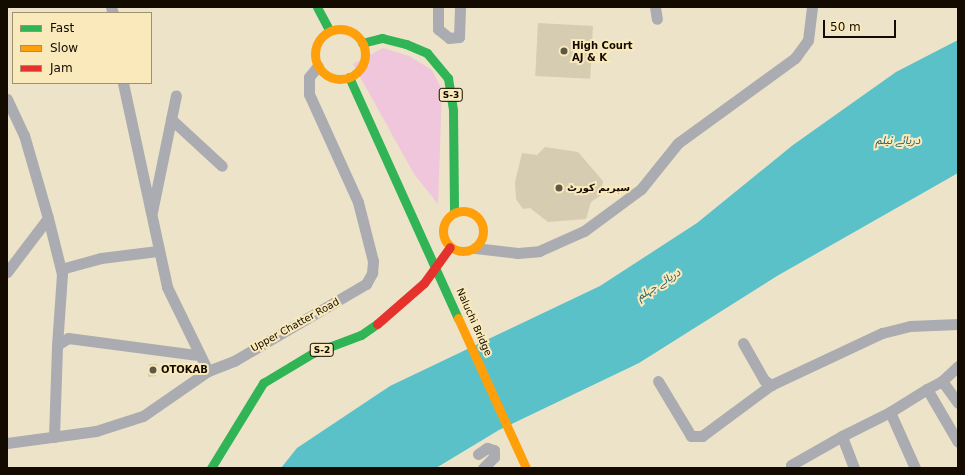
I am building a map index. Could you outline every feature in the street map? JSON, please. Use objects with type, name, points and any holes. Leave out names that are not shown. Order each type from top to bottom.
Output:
[{"type":"highway","points":[[317,7],[330,31]]},
{"type":"highway","points":[[346,30],[362,43],[364,62],[350,77],[330,77],[318,66],[318,42],[330,31],[346,30]]},
{"type":"highway","name":"S-3","points":[[362,43],[382,38],[406,44],[426,53],[448,78],[453,111],[454,213]]},
{"type":"highway","name":"Naluchi Bridge","points":[[350,77],[401,186],[526,468]]},
{"type":"highway","points":[[468,212],[479,219],[483,231],[474,248],[462,251],[450,247],[442,229],[454,213],[468,212]]},
{"type":"highway","name":"S-2","points":[[210,468],[263,383],[313,353],[370,329],[424,283],[450,247]]},
{"type":"street","points":[[438,7],[438,29],[449,38],[459,37],[460,7]]},
{"type":"street","points":[[655,7],[657,18]]},
{"type":"street","points":[[474,248],[518,253],[539,250],[584,231],[641,189],[678,143],[795,58],[808,40],[812,7]]},
{"type":"street","name":"Upper Chatter Road","points":[[7,443],[96,431],[143,416],[208,371],[234,361],[366,284],[372,273],[358,202],[310,94],[309,77],[318,66]]},
{"type":"street","points":[[123,84],[150,219],[166,287],[198,356],[208,371]]},
{"type":"street","points":[[150,219],[176,95]]},
{"type":"street","points":[[7,99],[24,135],[61,269],[54,437]]},
{"type":"street","points":[[171,119],[222,166]]},
{"type":"street","points":[[7,272],[48,218]]},
{"type":"street","points":[[61,269],[102,258],[158,251]]},
{"type":"street","points":[[658,381],[691,436],[702,436],[772,385],[882,333],[910,326],[958,324]]},
{"type":"street","points":[[57,345],[68,338],[198,356]]},
{"type":"street","points":[[743,343],[764,380],[772,385]]},
{"type":"street","points":[[789,467],[842,436],[890,412],[942,381],[958,366]]},
{"type":"street","points":[[942,381],[958,403]]},
{"type":"street","points":[[927,389],[958,442]]},
{"type":"street","points":[[890,412],[915,468]]},
{"type":"street","points":[[842,436],[854,468]]},
{"type":"street","points":[[478,454],[487,448],[494,450],[494,457],[483,468]]},
{"type":"shaded area","points":[[383,48],[409,56],[432,70],[442,90],[438,204],[414,174],[353,64]]},
{"type":"water","name":"دریائے نیلم","points":[[958,40],[958,173],[777,276],[639,363],[499,430],[436,468],[281,468],[297,448],[390,386],[600,286],[697,223],[793,145],[896,72]]},
{"type":"building","name":"High Court AJ & K","points":[[538,23],[593,26],[590,79],[535,76]]},
{"type":"building","name":"سپریم کورٹ","points":[[545,147],[578,152],[603,181],[601,195],[591,202],[586,219],[548,222],[530,208],[523,209],[516,199],[515,182],[522,153],[537,155]]},
{"type":"building","name":"OTOKAB","points":[[149,364],[157,364],[156,376],[148,377]]},
{"type":"traffic: fast","points":[[317,7],[330,31]]},
{"type":"traffic: fast","points":[[362,43],[382,38],[406,44],[427,53],[448,78],[453,111],[454,213]]},
{"type":"traffic: fast","points":[[349,77],[458,318]]},
{"type":"traffic: fast","points":[[211,468],[263,383],[313,353],[361,335],[377,324]]},
{"type":"traffic: slow","points":[[340,29],[349,31],[358,36],[363,45],[365,54],[363,63],[358,72],[349,77],[340,79],[331,77],[322,72],[317,63],[315,54],[317,45],[322,36],[331,31],[340,29]]},
{"type":"traffic: slow","points":[[467,211],[474,214],[480,220],[483,231],[482,239],[474,248],[467,251],[459,251],[452,248],[444,239],[443,227],[446,220],[455,212],[467,211]]},
{"type":"traffic: slow","points":[[458,318],[526,468]]},
{"type":"traffic: jam","points":[[377,324],[424,283],[450,247]]},
{"type":"place","name":"High Court AJ & K","points":[[564,51]]},
{"type":"place","name":"سپریم کورٹ","points":[[559,188]]},
{"type":"place","name":"OTOKAB","points":[[153,370]]},
{"type":"water label","name":"دریائے جہلم","points":[[659,285]]}]
